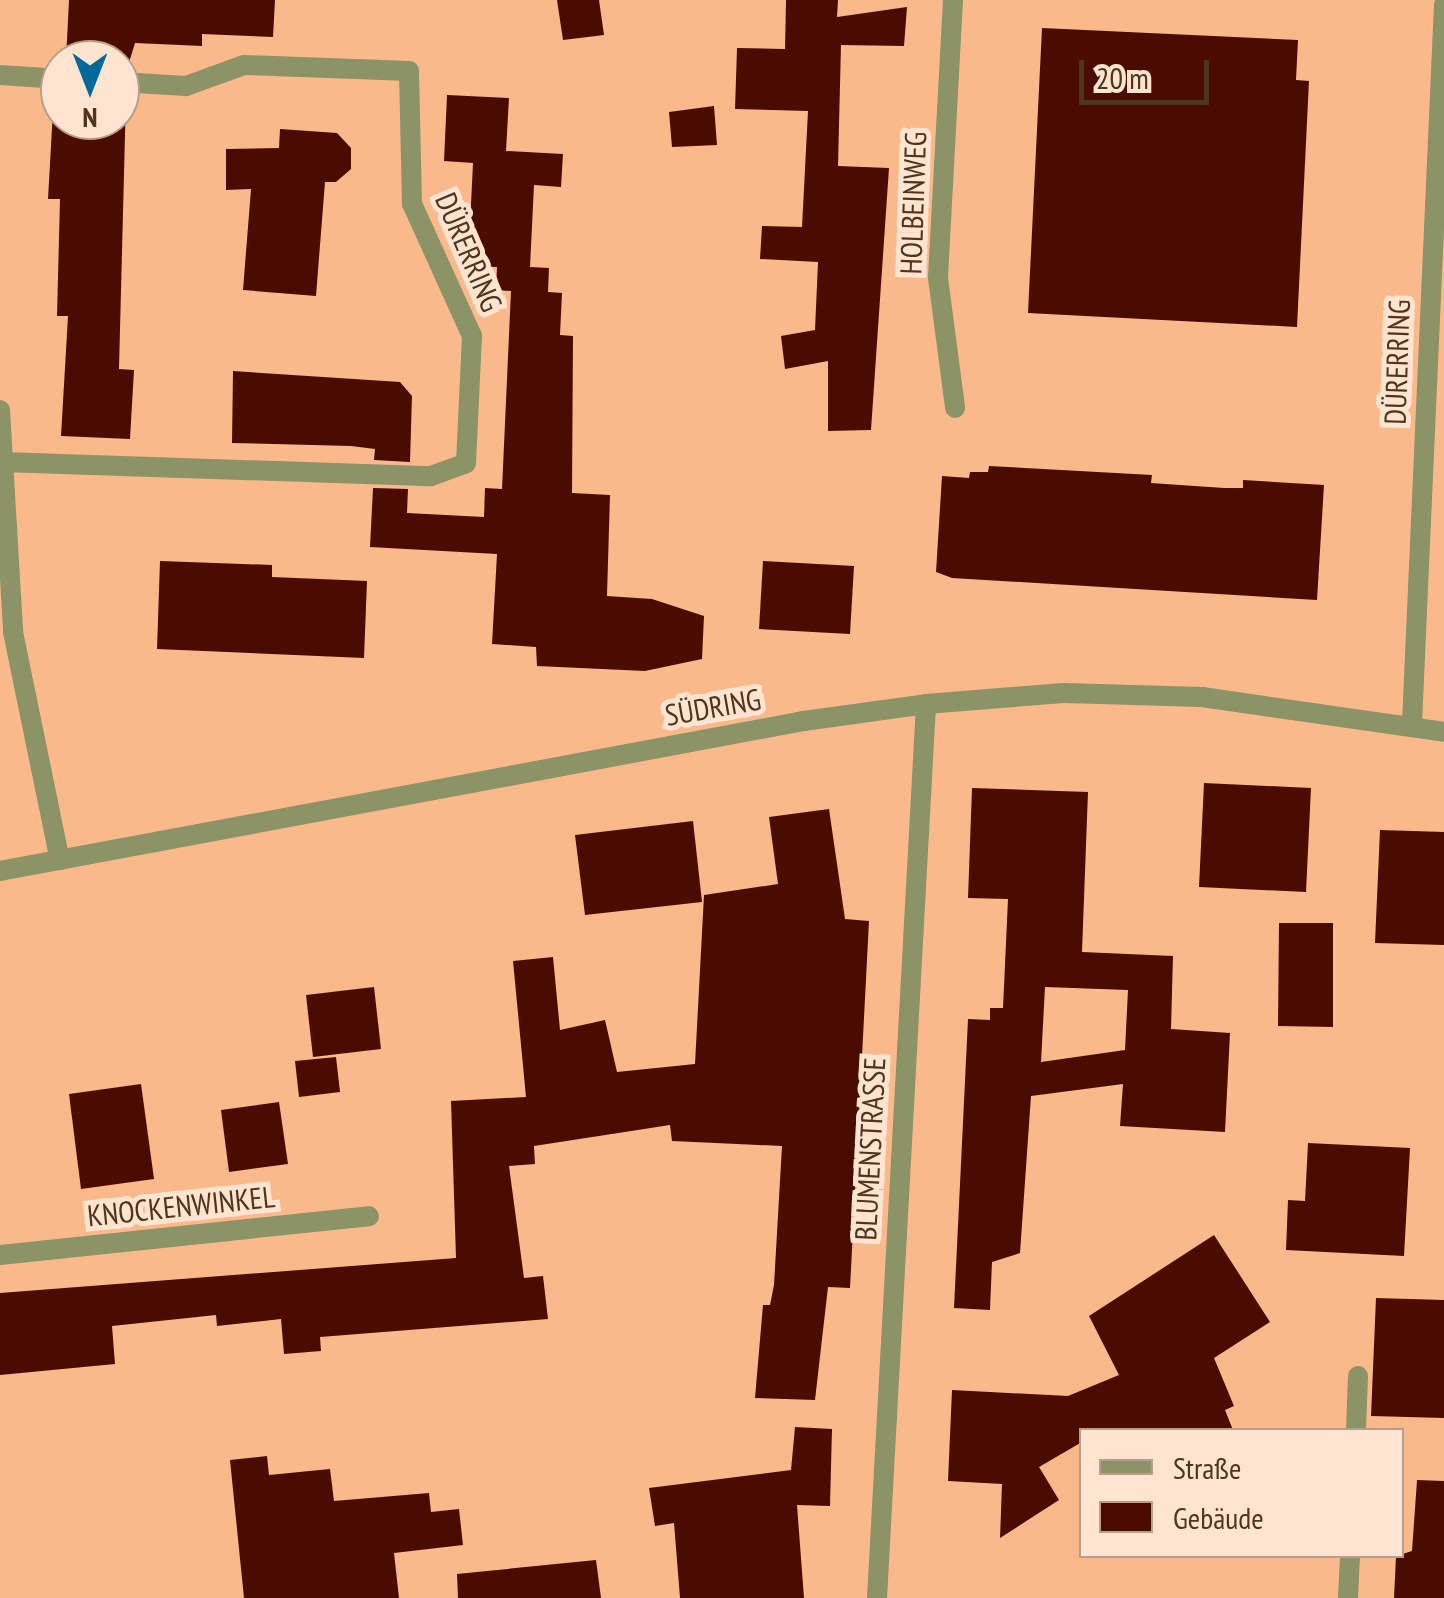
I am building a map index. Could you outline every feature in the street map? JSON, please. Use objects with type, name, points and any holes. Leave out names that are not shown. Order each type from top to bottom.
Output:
[{"type":"street","name":"HOLBEINWEG","points":[[952,0],[938,278],[955,408]]},
{"type":"street","name":"DÜRERRING","points":[[1412,723],[1444,4]]},
{"type":"street","name":"DÜRERRING","points":[[2,462],[431,476],[466,463],[472,336],[412,204],[409,71],[244,65],[186,86],[140,83]]},
{"type":"street","points":[[0,75],[40,77]]},
{"type":"street","points":[[0,410],[14,632],[60,860]]},
{"type":"street","name":"SÜDRING","points":[[0,871],[804,721],[926,704],[1064,694],[1202,697],[1412,723],[1444,732]]},
{"type":"street","name":"BLUMENSTRASSE","points":[[877,1598],[926,704]]},
{"type":"street","name":"KNOCKENWINKEL","points":[[0,1255],[369,1216]]},
{"type":"street","points":[[1356,1428],[1358,1376]]},
{"type":"street","points":[[1348,1598],[1350,1558]]},
{"type":"building","points":[[69,0],[275,0],[273,37],[202,34],[202,46],[140,43],[140,40],[67,40]]},
{"type":"building","points":[[557,0],[599,0],[604,35],[563,40]]},
{"type":"building","points":[[786,0],[838,0],[837,17],[907,7],[904,46],[841,45],[838,166],[889,168],[871,430],[828,431],[828,361],[785,369],[781,336],[815,330],[818,262],[760,259],[762,226],[802,227],[808,111],[735,109],[737,48],[785,49]]},
{"type":"building","points":[[1042,28],[1298,40],[1296,80],[1309,81],[1297,327],[1028,313]]},
{"type":"building","points":[[447,95],[509,98],[506,151],[563,154],[561,187],[534,185],[530,267],[549,268],[548,292],[562,293],[560,335],[573,336],[572,493],[610,495],[607,596],[652,599],[704,616],[702,659],[645,671],[537,666],[536,647],[492,644],[497,554],[370,547],[373,488],[408,489],[407,513],[484,517],[485,488],[502,489],[511,291],[496,290],[497,267],[468,266],[473,163],[444,161]]},
{"type":"building","points":[[714,106],[717,145],[672,147],[669,112]]},
{"type":"building","points":[[280,129],[337,133],[351,148],[351,169],[336,182],[325,182],[316,296],[243,290],[251,189],[226,190],[226,149],[279,148]]},
{"type":"building","points":[[51,140],[125,140],[119,369],[134,370],[130,439],[61,436],[68,316],[57,316],[60,199],[48,199]]},
{"type":"building","points":[[233,371],[400,382],[412,396],[410,462],[374,460],[375,449],[351,446],[232,443]]},
{"type":"building","points":[[989,466],[1152,475],[1151,483],[1224,488],[1243,488],[1243,480],[1324,485],[1317,600],[952,578],[936,572],[942,476],[969,478],[970,472],[988,472]]},
{"type":"building","points":[[160,561],[272,565],[272,577],[367,581],[364,658],[157,649]]},
{"type":"building","points":[[763,561],[854,566],[850,634],[759,629]]},
{"type":"building","points":[[1204,783],[1311,788],[1306,892],[1199,887]]},
{"type":"building","points":[[972,788],[1088,792],[1082,952],[1173,956],[1171,1029],[1230,1033],[1225,1132],[1120,1126],[1123,1084],[1031,1096],[1020,1253],[992,1262],[990,1310],[954,1308],[968,1019],[990,1020],[990,1008],[1003,1008],[1008,899],[968,898]],"holes":[[[1045,987],[1128,990],[1125,1050],[1041,1062]]]},
{"type":"building","points":[[829,809],[845,919],[869,921],[850,1288],[828,1287],[815,1400],[755,1398],[763,1305],[770,1305],[774,1285],[782,1146],[672,1141],[670,1125],[534,1146],[535,1164],[509,1166],[524,1278],[543,1276],[548,1319],[320,1337],[321,1351],[284,1354],[281,1319],[217,1326],[216,1315],[112,1326],[115,1364],[0,1375],[0,1293],[456,1258],[451,1101],[526,1097],[513,961],[553,957],[560,1030],[605,1020],[617,1072],[695,1064],[704,895],[778,884],[769,817]]},
{"type":"building","points":[[693,821],[702,902],[585,915],[575,835]]},
{"type":"building","points":[[1380,830],[1444,832],[1444,945],[1375,943]]},
{"type":"building","points":[[1279,923],[1333,923],[1333,1027],[1278,1026]]},
{"type":"building","points":[[374,987],[381,1049],[313,1057],[306,995]]},
{"type":"building","points":[[336,1057],[340,1092],[299,1097],[295,1061]]},
{"type":"building","points":[[141,1084],[154,1179],[81,1189],[69,1094]]},
{"type":"building","points":[[279,1102],[288,1164],[229,1172],[221,1110]]},
{"type":"building","points":[[1308,1143],[1410,1148],[1404,1256],[1286,1250],[1288,1200],[1305,1201]]},
{"type":"building","points":[[1214,1235],[1270,1322],[1214,1358],[1234,1406],[1225,1410],[1232,1428],[1079,1428],[1079,1444],[1039,1467],[1059,1500],[1000,1538],[1002,1484],[948,1481],[952,1390],[1068,1396],[1119,1375],[1089,1316]]},
{"type":"building","points":[[1376,1298],[1444,1300],[1444,1418],[1371,1416]]},
{"type":"building","points":[[795,1427],[832,1429],[830,1506],[797,1505],[804,1598],[680,1598],[674,1523],[655,1526],[649,1488],[791,1470]]},
{"type":"building","points":[[267,1456],[269,1475],[330,1469],[334,1501],[429,1493],[431,1512],[459,1509],[463,1545],[394,1553],[399,1598],[244,1598],[230,1460]]},
{"type":"building","points":[[1417,1480],[1444,1481],[1444,1598],[1394,1598],[1396,1558],[1404,1558],[1404,1554],[1412,1551]]},
{"type":"building","points":[[596,1560],[601,1598],[458,1598],[457,1574]]}]
